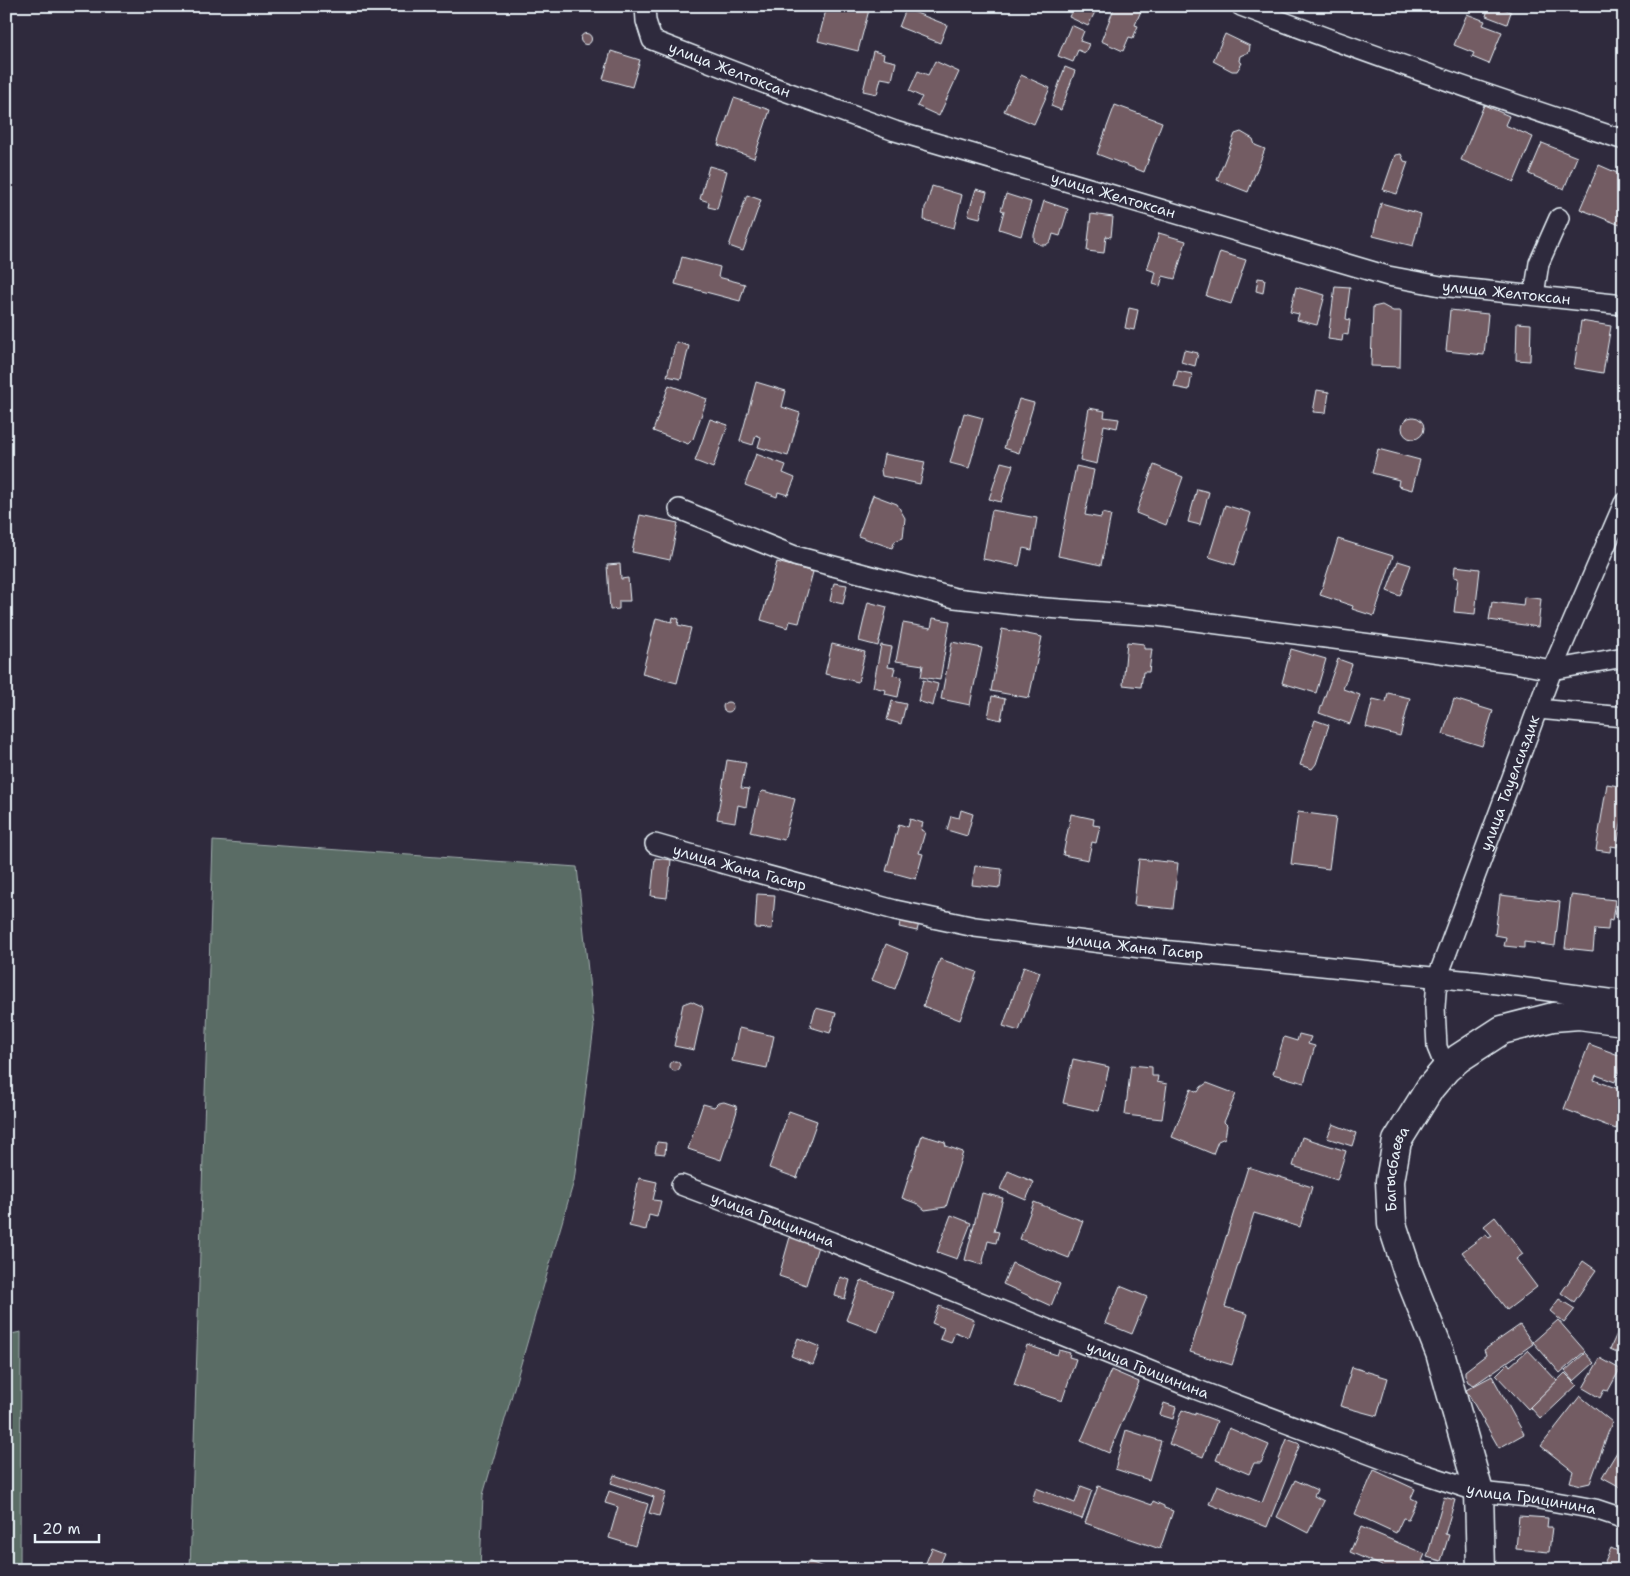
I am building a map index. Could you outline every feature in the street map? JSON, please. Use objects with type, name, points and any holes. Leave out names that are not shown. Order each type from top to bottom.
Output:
[{"type":"street","name":"улица Желтоксан","points":[[644,6],[652,40],[770,86],[895,131],[1388,276],[1441,286],[1624,305]]},
{"type":"street","points":[[1241,6],[1519,106],[1624,140]]},
{"type":"street","points":[[1534,295],[1539,263],[1559,218]]},
{"type":"street","name":"улица Тауелсиздик","points":[[1446,1069],[1437,1047],[1435,1006],[1437,979],[1552,670],[1624,503]]},
{"type":"street","points":[[679,509],[795,556],[955,598],[1033,607],[1157,616],[1481,658],[1552,670],[1624,658]]},
{"type":"street","points":[[1538,709],[1624,717]]},
{"type":"street","name":"улица Жана Гасыр","points":[[655,844],[895,910],[975,927],[1141,948],[1482,982],[1554,1004],[1624,1001]]},
{"type":"street","name":"Багысбаева","points":[[1481,1570],[1479,1492],[1440,1353],[1408,1273],[1392,1224],[1390,1181],[1397,1141],[1430,1088],[1446,1069],[1459,1058],[1502,1030],[1554,1004],[1579,1015],[1624,1021]]},
{"type":"street","name":"улица Грицинина","points":[[681,1185],[832,1242],[1195,1389],[1409,1469],[1479,1492],[1528,1497],[1596,1509],[1619,1517],[1624,1521]]},
{"type":"green space","points":[[213,841],[577,867],[594,1027],[574,1181],[483,1495],[480,1570],[190,1570]]},
{"type":"green space","points":[[21,1332],[20,1570],[6,1570],[6,1335]]},
{"type":"building","points":[[768,6],[779,6],[778,11]]},
{"type":"building","points":[[827,6],[855,6],[869,10],[858,51],[818,41]]},
{"type":"building","points":[[1074,6],[1098,6],[1088,26],[1069,17]]},
{"type":"building","points":[[1115,6],[1143,6],[1135,25],[1138,26],[1133,38],[1129,37],[1123,51],[1101,41]]},
{"type":"building","points":[[1489,6],[1497,6],[1511,12],[1507,24],[1486,16]]},
{"type":"building","points":[[906,9],[947,25],[940,43],[899,27]]},
{"type":"building","points":[[1467,14],[1485,21],[1483,25],[1502,32],[1489,64],[1472,57],[1474,53],[1454,45]]},
{"type":"building","points":[[1071,25],[1084,31],[1080,41],[1089,44],[1085,53],[1078,50],[1073,62],[1058,56]]},
{"type":"building","points":[[586,33],[592,39],[586,45],[580,39]]},
{"type":"building","points":[[1225,34],[1250,46],[1249,52],[1240,56],[1239,61],[1242,63],[1237,71],[1232,71],[1213,61]]},
{"type":"building","points":[[611,51],[640,60],[632,87],[603,79]]},
{"type":"building","points":[[873,51],[884,54],[883,59],[896,62],[892,80],[881,78],[877,94],[863,91]]},
{"type":"building","points":[[935,61],[959,72],[939,116],[917,106],[922,97],[909,91],[918,71],[928,75]]},
{"type":"building","points":[[1065,67],[1075,71],[1061,110],[1051,106]]},
{"type":"building","points":[[1021,75],[1050,88],[1034,124],[1004,111]]},
{"type":"building","points":[[734,98],[770,110],[754,158],[718,145]]},
{"type":"building","points":[[1115,105],[1162,122],[1144,172],[1097,154]]},
{"type":"building","points":[[1484,105],[1509,116],[1505,125],[1533,137],[1514,182],[1461,160]]},
{"type":"building","points":[[1241,132],[1253,139],[1255,145],[1265,149],[1248,192],[1217,180],[1235,134]]},
{"type":"building","points":[[1542,143],[1577,157],[1564,189],[1529,174]]},
{"type":"building","points":[[1401,154],[1404,161],[1408,162],[1397,194],[1383,190],[1395,155]]},
{"type":"building","points":[[1599,165],[1624,176],[1624,216],[1620,225],[1580,209]]},
{"type":"building","points":[[709,166],[727,171],[717,209],[708,207],[709,202],[700,199]]},
{"type":"building","points":[[932,186],[962,195],[954,228],[924,220],[925,207]]},
{"type":"building","points":[[976,189],[987,192],[980,218],[968,215]]},
{"type":"building","points":[[1006,194],[1031,202],[1021,236],[999,229],[1004,211],[1001,210]]},
{"type":"building","points":[[747,195],[761,200],[743,251],[729,246]]},
{"type":"building","points":[[1044,201],[1068,209],[1060,236],[1053,234],[1051,241],[1046,245],[1041,245],[1034,241],[1034,235]]},
{"type":"building","points":[[1381,203],[1421,214],[1413,246],[1373,236]]},
{"type":"building","points":[[1091,214],[1113,217],[1111,237],[1106,236],[1104,253],[1087,251]]},
{"type":"building","points":[[1159,233],[1186,241],[1175,279],[1163,276],[1160,286],[1153,284],[1156,272],[1147,269]]},
{"type":"building","points":[[1220,252],[1246,260],[1231,304],[1206,296]]},
{"type":"building","points":[[682,257],[720,267],[718,277],[745,284],[740,301],[675,284]]},
{"type":"building","points":[[1258,278],[1265,279],[1263,293],[1256,291]]},
{"type":"building","points":[[1335,286],[1350,287],[1346,319],[1350,320],[1348,335],[1343,334],[1342,341],[1328,339]]},
{"type":"building","points":[[1296,287],[1325,295],[1317,325],[1297,320],[1299,314],[1290,312]]},
{"type":"building","points":[[1382,305],[1393,311],[1401,311],[1400,367],[1371,366],[1373,307]]},
{"type":"building","points":[[1129,308],[1138,310],[1134,330],[1125,328]]},
{"type":"building","points":[[1450,310],[1488,314],[1484,355],[1446,351]]},
{"type":"building","points":[[1581,321],[1611,326],[1603,373],[1574,368]]},
{"type":"building","points":[[1517,323],[1531,324],[1530,361],[1516,360]]},
{"type":"building","points":[[676,342],[689,346],[681,379],[667,376]]},
{"type":"building","points":[[1184,350],[1198,353],[1195,366],[1181,362]]},
{"type":"building","points":[[1178,371],[1192,374],[1189,390],[1174,387]]},
{"type":"building","points":[[756,382],[786,391],[782,407],[800,413],[788,456],[758,447],[761,437],[756,435],[753,445],[740,441]]},
{"type":"building","points":[[669,385],[707,399],[693,439],[688,444],[653,431]]},
{"type":"building","points":[[1317,390],[1329,392],[1326,413],[1313,412]]},
{"type":"building","points":[[1019,399],[1034,403],[1019,453],[1004,448]]},
{"type":"building","points":[[1089,408],[1105,411],[1104,417],[1119,419],[1117,428],[1104,425],[1097,464],[1080,460]]},
{"type":"building","points":[[964,413],[983,418],[969,468],[950,463]]},
{"type":"building","points":[[1409,417],[1417,417],[1424,424],[1424,432],[1417,439],[1409,439],[1402,432],[1402,424]]},
{"type":"building","points":[[710,419],[728,425],[713,468],[695,461]]},
{"type":"building","points":[[1378,449],[1420,460],[1412,490],[1398,486],[1399,480],[1372,473]]},
{"type":"building","points":[[756,454],[786,465],[783,473],[795,478],[788,495],[778,492],[777,497],[745,485]]},
{"type":"building","points":[[884,454],[925,462],[920,484],[882,476],[881,470]]},
{"type":"building","points":[[1001,462],[1013,465],[1001,502],[989,499]]},
{"type":"building","points":[[1154,465],[1183,477],[1166,525],[1136,513]]},
{"type":"building","points":[[1076,466],[1094,470],[1085,515],[1101,518],[1102,513],[1111,515],[1101,565],[1058,556]]},
{"type":"building","points":[[1197,489],[1209,492],[1200,525],[1188,522]]},
{"type":"building","points":[[873,495],[897,504],[905,518],[903,538],[895,541],[892,548],[858,536]]},
{"type":"building","points":[[1225,505],[1251,513],[1235,565],[1209,557]]},
{"type":"building","points":[[992,510],[1037,518],[1032,550],[1023,548],[1019,566],[983,559]]},
{"type":"building","points":[[640,515],[678,523],[670,560],[632,552]]},
{"type":"building","points":[[1338,539],[1393,556],[1374,616],[1352,609],[1353,606],[1320,595]]},
{"type":"building","points":[[1398,561],[1411,565],[1400,596],[1387,591]]},
{"type":"building","points":[[777,562],[813,572],[799,623],[790,621],[788,628],[761,620]]},
{"type":"building","points":[[620,564],[621,579],[628,578],[630,601],[619,601],[619,609],[610,610],[607,565]]},
{"type":"building","points":[[1455,566],[1480,569],[1475,614],[1454,612],[1458,578],[1454,577]]},
{"type":"building","points":[[834,583],[847,585],[843,604],[830,601]]},
{"type":"building","points":[[1524,597],[1541,599],[1538,627],[1489,620],[1492,602],[1523,606]]},
{"type":"building","points":[[868,602],[887,607],[878,646],[859,641]]},
{"type":"building","points":[[673,617],[679,619],[678,625],[691,628],[677,683],[642,674],[656,618],[672,622]]},
{"type":"building","points":[[933,618],[950,621],[940,680],[921,677],[923,665],[896,661],[903,623],[931,628]]},
{"type":"building","points":[[1002,629],[1042,637],[1029,698],[991,691]]},
{"type":"building","points":[[952,642],[982,648],[970,705],[941,699]]},
{"type":"building","points":[[1127,642],[1144,644],[1144,649],[1152,649],[1149,672],[1143,672],[1141,687],[1123,685]]},
{"type":"building","points":[[832,644],[865,652],[858,682],[825,674]]},
{"type":"building","points":[[881,645],[892,647],[888,667],[895,668],[893,675],[902,677],[898,697],[885,694],[886,690],[873,687]]},
{"type":"building","points":[[1291,649],[1326,659],[1316,693],[1282,683]]},
{"type":"building","points":[[1338,659],[1352,664],[1343,689],[1360,695],[1350,724],[1319,713]]},
{"type":"building","points":[[923,680],[938,684],[933,706],[918,701]]},
{"type":"building","points":[[1388,693],[1410,698],[1400,736],[1366,727],[1373,699],[1386,702]]},
{"type":"building","points":[[992,696],[1005,699],[1001,720],[988,717]]},
{"type":"building","points":[[1454,699],[1493,711],[1482,746],[1443,734]]},
{"type":"building","points":[[892,701],[906,704],[901,724],[887,720]]},
{"type":"building","points":[[728,702],[733,707],[728,712],[723,707]]},
{"type":"building","points":[[1315,720],[1329,725],[1316,764],[1312,769],[1300,765]]},
{"type":"building","points":[[1624,744],[1624,779],[1617,778]]},
{"type":"building","points":[[727,760],[746,763],[741,788],[749,789],[746,807],[738,805],[735,822],[717,819]]},
{"type":"building","points":[[1607,784],[1624,787],[1624,807],[1617,847],[1611,846],[1610,852],[1596,850]]},
{"type":"building","points":[[763,791],[795,799],[784,840],[750,832],[760,794]]},
{"type":"building","points":[[961,810],[973,814],[967,836],[947,830],[951,816],[959,818]]},
{"type":"building","points":[[1298,812],[1336,817],[1329,869],[1291,864]]},
{"type":"building","points":[[1071,814],[1094,819],[1093,825],[1100,826],[1096,843],[1092,842],[1088,860],[1063,855]]},
{"type":"building","points":[[910,819],[923,823],[921,830],[925,832],[919,853],[923,854],[916,879],[886,871],[899,824],[908,827]]},
{"type":"building","points":[[655,858],[671,860],[667,898],[651,896]]},
{"type":"building","points":[[1139,859],[1178,863],[1173,909],[1134,905]]},
{"type":"building","points":[[975,866],[1002,869],[1000,888],[972,885]]},
{"type":"building","points":[[757,894],[775,895],[772,929],[755,928]]},
{"type":"building","points":[[1500,895],[1560,902],[1555,946],[1524,942],[1524,948],[1504,946],[1506,937],[1495,935]]},
{"type":"building","points":[[1571,895],[1615,900],[1612,921],[1609,920],[1608,930],[1595,929],[1593,951],[1565,948]]},
{"type":"building","points":[[1617,903],[1624,904],[1624,918],[1615,917]]},
{"type":"building","points":[[901,918],[919,923],[917,931],[899,927]]},
{"type":"building","points":[[886,944],[908,953],[895,989],[872,980]]},
{"type":"building","points":[[940,959],[977,972],[960,1020],[923,1006]]},
{"type":"building","points":[[1024,966],[1040,972],[1019,1031],[1003,1026]]},
{"type":"building","points":[[691,1001],[702,1006],[703,1009],[694,1050],[674,1046],[683,1004]]},
{"type":"building","points":[[816,1008],[836,1013],[830,1033],[810,1027]]},
{"type":"building","points":[[739,1028],[774,1036],[767,1068],[732,1061]]},
{"type":"building","points":[[1299,1034],[1311,1037],[1308,1044],[1315,1046],[1304,1083],[1273,1074],[1284,1037],[1297,1041]]},
{"type":"building","points":[[1589,1044],[1624,1057],[1615,1082],[1596,1075],[1594,1080],[1624,1091],[1624,1109],[1616,1129],[1564,1109]]},
{"type":"building","points":[[1073,1059],[1109,1067],[1099,1111],[1063,1103]]},
{"type":"building","points":[[673,1061],[677,1061],[680,1066],[679,1070],[673,1071],[670,1068],[670,1064]]},
{"type":"building","points":[[1131,1065],[1152,1067],[1152,1076],[1158,1076],[1157,1082],[1167,1084],[1162,1119],[1125,1115]]},
{"type":"building","points":[[1207,1083],[1236,1094],[1224,1122],[1227,1125],[1225,1138],[1218,1141],[1213,1154],[1172,1137],[1191,1089],[1198,1092]]},
{"type":"building","points":[[724,1102],[736,1106],[737,1111],[721,1160],[688,1149],[703,1104],[714,1107],[718,1103]]},
{"type":"building","points":[[789,1111],[817,1121],[797,1178],[769,1168]]},
{"type":"building","points":[[1333,1124],[1356,1133],[1352,1146],[1327,1138]]},
{"type":"building","points":[[922,1135],[945,1142],[946,1146],[963,1152],[946,1207],[925,1210],[918,1204],[902,1198]]},
{"type":"building","points":[[1302,1137],[1346,1151],[1337,1180],[1293,1166]]},
{"type":"building","points":[[657,1142],[666,1143],[665,1154],[655,1153]]},
{"type":"building","points":[[1248,1167],[1312,1187],[1300,1227],[1254,1213],[1225,1307],[1248,1314],[1232,1365],[1190,1352]]},
{"type":"building","points":[[1008,1171],[1034,1182],[1026,1200],[1000,1189]]},
{"type":"building","points":[[639,1178],[657,1182],[653,1200],[661,1201],[657,1217],[649,1215],[646,1230],[629,1226]]},
{"type":"building","points":[[982,1193],[1003,1198],[994,1231],[999,1232],[996,1243],[988,1241],[982,1265],[965,1260]]},
{"type":"building","points":[[1034,1202],[1083,1221],[1069,1258],[1020,1239]]},
{"type":"building","points":[[951,1215],[971,1223],[957,1259],[937,1252]]},
{"type":"building","points":[[1495,1217],[1523,1254],[1516,1259],[1537,1287],[1507,1310],[1462,1252],[1486,1234],[1489,1238],[1492,1236],[1484,1226]]},
{"type":"building","points":[[790,1237],[818,1246],[806,1285],[779,1276]]},
{"type":"building","points":[[1583,1261],[1596,1270],[1574,1302],[1561,1293]]},
{"type":"building","points":[[1012,1263],[1060,1284],[1051,1306],[1003,1284]]},
{"type":"building","points":[[840,1277],[850,1280],[845,1299],[835,1296]]},
{"type":"building","points":[[861,1280],[893,1292],[878,1332],[846,1320]]},
{"type":"building","points":[[1120,1286],[1147,1297],[1132,1334],[1105,1323]]},
{"type":"building","points":[[1559,1299],[1575,1309],[1564,1323],[1550,1311]]},
{"type":"building","points":[[939,1306],[974,1320],[968,1337],[955,1332],[951,1343],[940,1339],[944,1328],[932,1323]]},
{"type":"building","points":[[1624,1318],[1624,1355],[1610,1349]]},
{"type":"building","points":[[1558,1320],[1585,1351],[1560,1373],[1533,1342]]},
{"type":"building","points":[[1520,1325],[1533,1344],[1474,1385],[1468,1382],[1465,1371],[1486,1355],[1484,1350]]},
{"type":"building","points":[[798,1338],[820,1347],[813,1365],[791,1356]]},
{"type":"building","points":[[1027,1345],[1057,1355],[1059,1350],[1070,1353],[1069,1357],[1076,1359],[1062,1401],[1014,1385]]},
{"type":"building","points":[[1528,1350],[1557,1381],[1528,1409],[1496,1375],[1508,1363],[1510,1366]]},
{"type":"building","points":[[1585,1353],[1594,1363],[1574,1381],[1565,1371]]},
{"type":"building","points":[[1600,1358],[1620,1369],[1608,1391],[1604,1390],[1600,1398],[1583,1388]]},
{"type":"building","points":[[1352,1367],[1388,1378],[1377,1416],[1340,1406]]},
{"type":"building","points":[[1111,1370],[1139,1382],[1109,1453],[1081,1441]]},
{"type":"building","points":[[1565,1373],[1577,1385],[1541,1419],[1530,1407]]},
{"type":"building","points":[[1492,1376],[1524,1434],[1499,1448],[1466,1390]]},
{"type":"building","points":[[1580,1396],[1612,1422],[1590,1483],[1581,1485],[1570,1482],[1573,1471],[1541,1446]]},
{"type":"building","points":[[1164,1403],[1176,1407],[1173,1419],[1160,1415]]},
{"type":"building","points":[[1182,1410],[1217,1421],[1203,1457],[1169,1444]]},
{"type":"building","points":[[1229,1428],[1269,1445],[1261,1463],[1254,1463],[1249,1474],[1216,1460]]},
{"type":"building","points":[[1126,1430],[1161,1441],[1149,1480],[1115,1469]]},
{"type":"building","points":[[1287,1439],[1300,1444],[1267,1527],[1209,1504],[1217,1485],[1262,1503]]},
{"type":"building","points":[[1624,1442],[1624,1489],[1602,1477]]},
{"type":"building","points":[[1374,1470],[1415,1489],[1411,1498],[1417,1501],[1408,1519],[1403,1518],[1396,1533],[1355,1514]]},
{"type":"building","points":[[614,1475],[666,1492],[659,1516],[649,1513],[654,1497],[611,1483]]},
{"type":"building","points":[[1295,1480],[1317,1490],[1314,1496],[1324,1501],[1308,1533],[1277,1517]]},
{"type":"building","points":[[1081,1486],[1092,1490],[1082,1519],[1032,1501],[1036,1488],[1075,1503]]},
{"type":"building","points":[[1098,1486],[1152,1505],[1153,1501],[1173,1511],[1160,1549],[1085,1523]]},
{"type":"building","points":[[609,1491],[648,1504],[635,1546],[609,1538],[618,1507],[605,1503]]},
{"type":"building","points":[[1444,1497],[1455,1500],[1445,1534],[1449,1535],[1441,1561],[1427,1557]]},
{"type":"building","points":[[1519,1516],[1548,1518],[1547,1527],[1552,1527],[1549,1552],[1516,1549]]},
{"type":"building","points":[[1361,1527],[1425,1554],[1422,1561],[1426,1562],[1423,1570],[1391,1570],[1350,1552]]},
{"type":"building","points":[[932,1548],[945,1553],[938,1570],[923,1570]]},
{"type":"building","points":[[1611,1548],[1624,1554],[1624,1560],[1619,1570],[1601,1570]]},
{"type":"building","points":[[808,1561],[830,1570],[804,1570]]},
{"type":"building","points":[[957,1561],[974,1570],[952,1570]]}]
